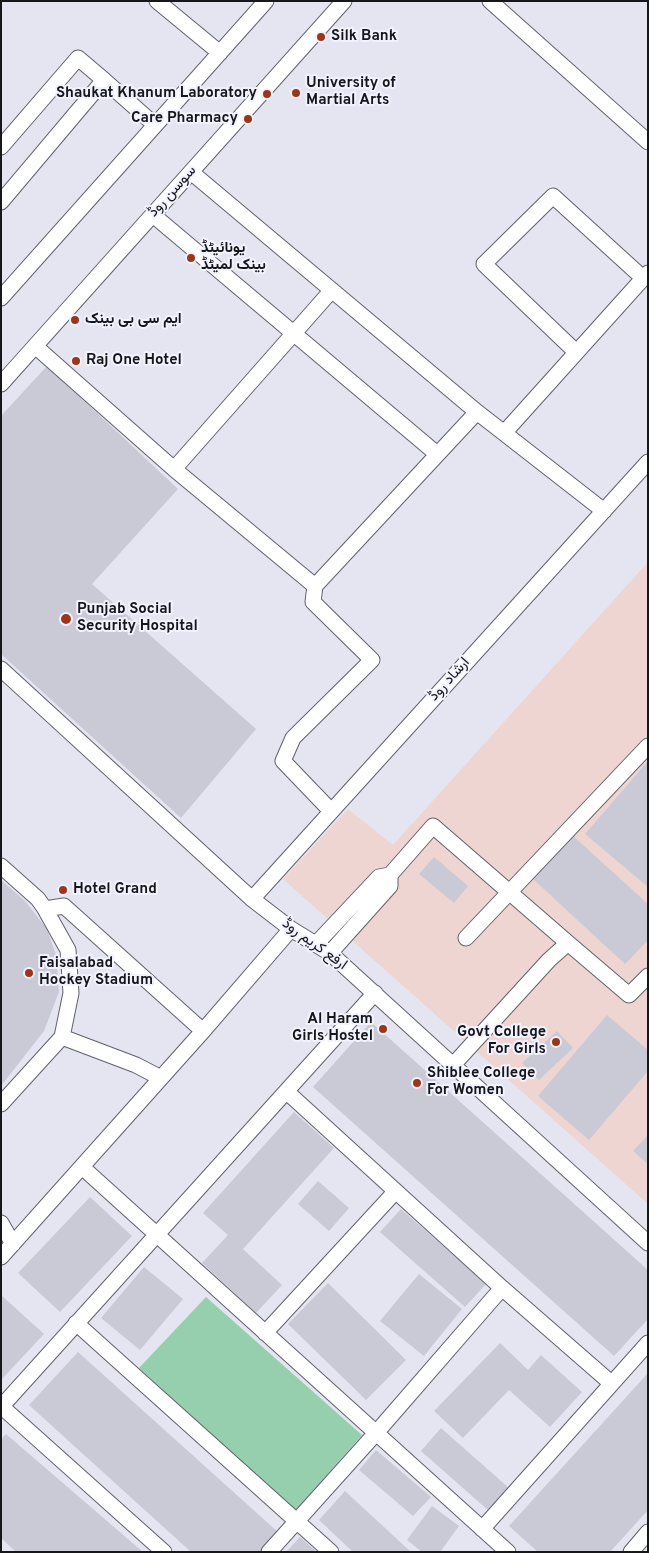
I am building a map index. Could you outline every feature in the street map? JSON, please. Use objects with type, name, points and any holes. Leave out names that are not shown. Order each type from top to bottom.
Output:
[{"type":"street","points":[[157,1],[220,53]]},
{"type":"street","points":[[4,291],[266,1]]},
{"type":"street","name":"سوسن روڈ","points":[[1,384],[344,1]]},
{"type":"street","points":[[490,1],[648,142]]},
{"type":"street","points":[[1,147],[78,58],[155,125]]},
{"type":"street","points":[[1,202],[104,80]]},
{"type":"street","points":[[191,172],[477,412],[604,511]]},
{"type":"street","points":[[504,433],[646,275],[552,196],[484,264],[576,352]]},
{"type":"street","points":[[153,215],[438,454]]},
{"type":"street","points":[[174,469],[332,290]]},
{"type":"street","points":[[35,346],[174,469],[315,586]]},
{"type":"street","points":[[331,811],[283,761],[293,738],[372,660],[313,602],[315,586],[477,412]]},
{"type":"street","name":"ارشاد روڈ","points":[[252,899],[648,462]]},
{"type":"street","name":"ارفع کریم روڈ","points":[[1,669],[252,899],[291,929],[330,953],[645,1235]]},
{"type":"street","points":[[466,938],[648,746]]},
{"type":"street","points":[[316,944],[379,877],[390,875],[433,826],[629,996],[648,976]]},
{"type":"street","points":[[1,866],[38,898],[46,909],[68,950],[71,994],[62,1037],[1,1104]]},
{"type":"street","points":[[330,953],[390,886],[390,875]]},
{"type":"street","points":[[46,909],[64,906],[203,1031]]},
{"type":"street","points":[[1,1257],[203,1031],[291,929]]},
{"type":"street","points":[[453,1065],[549,960],[568,943]]},
{"type":"street","points":[[164,1552],[1,1406],[375,993]]},
{"type":"street","points":[[62,1037],[136,1065],[161,1078]]},
{"type":"street","points":[[287,1092],[502,1288],[611,1382]]},
{"type":"street","points":[[82,1167],[508,1552]]},
{"type":"street","points":[[265,1333],[395,1192]]},
{"type":"street","points":[[1,1223],[13,1244]]},
{"type":"street","points":[[269,1552],[502,1288]]},
{"type":"street","points":[[76,1323],[331,1552]]},
{"type":"street","points":[[482,1529],[611,1382],[648,1343]]},
{"type":"street","points":[[631,1552],[648,1532]]},
{"type":"shaded area","name":"Govt College For Girls","points":[[648,562],[648,1204],[283,879],[348,809],[393,845]]},
{"type":"green space","points":[[206,1297],[362,1435],[295,1511],[139,1368]]},
{"type":"building","name":"Punjab Social Security Hospital","points":[[47,366],[178,489],[92,584],[256,729],[181,818],[1,654],[1,416]]},
{"type":"building","points":[[648,761],[648,887],[585,834]]},
{"type":"building","points":[[573,836],[648,904],[648,940],[625,964],[533,879]]},
{"type":"building","points":[[434,857],[468,886],[454,903],[419,874]]},
{"type":"building","name":"Faisalabad Hockey Stadium","points":[[1,880],[25,901],[47,929],[56,955],[59,992],[44,1031],[1,1086]]},
{"type":"building","points":[[607,1015],[648,1050],[648,1071],[589,1140],[538,1096]]},
{"type":"building","points":[[371,1022],[648,1270],[648,1319],[614,1356],[313,1087]]},
{"type":"building","points":[[557,1031],[573,1048],[539,1080],[522,1063]]},
{"type":"building","points":[[294,1112],[334,1148],[243,1249],[282,1285],[256,1313],[202,1263],[228,1235],[203,1213]]},
{"type":"building","points":[[648,1135],[648,1164],[633,1151]]},
{"type":"building","points":[[318,1181],[349,1208],[329,1231],[298,1204]]},
{"type":"building","points":[[90,1197],[132,1236],[60,1312],[18,1273]]},
{"type":"building","points":[[401,1209],[486,1284],[465,1307],[380,1232]]},
{"type":"building","points":[[144,1267],[183,1299],[140,1350],[101,1318]]},
{"type":"building","points":[[419,1274],[462,1309],[424,1356],[380,1321]]},
{"type":"building","points":[[328,1283],[406,1360],[366,1400],[288,1324]]},
{"type":"building","points":[[1,1295],[44,1334],[1,1380]]},
{"type":"building","points":[[500,1343],[528,1370],[541,1355],[582,1392],[550,1427],[509,1390],[463,1438],[434,1411]]},
{"type":"building","points":[[78,1352],[279,1533],[262,1552],[191,1552],[29,1405]]},
{"type":"building","points":[[648,1373],[648,1510],[610,1552],[538,1552],[509,1526]]},
{"type":"building","points":[[441,1428],[509,1488],[489,1511],[421,1451]]},
{"type":"building","points":[[6,1434],[143,1552],[16,1552],[1,1538],[1,1439]]},
{"type":"building","points":[[376,1450],[431,1497],[413,1516],[359,1470]]},
{"type":"building","points":[[345,1491],[411,1552],[353,1552],[319,1520]]},
{"type":"building","points":[[432,1506],[459,1526],[440,1552],[422,1552],[407,1540]]},
{"type":"building","points":[[300,1537],[317,1552],[286,1552]]},
{"type":"place","name":"Silk Bank","points":[[321,37]]},
{"type":"place","name":"University of Martial Arts","points":[[296,93]]},
{"type":"place","name":"Shaukat Khanum Laboratory","points":[[267,94]]},
{"type":"place","name":"Care Pharmacy","points":[[248,119]]},
{"type":"place","name":"یونائیٹڈ بینک لمیٹڈ","points":[[191,258]]},
{"type":"place","name":"ایم سی بی بینک","points":[[75,320]]},
{"type":"place","name":"Raj One Hotel","points":[[76,361]]},
{"type":"place","name":"Punjab Social Security Hospital","points":[[66,619]]},
{"type":"place","name":"Hotel Grand","points":[[63,890]]},
{"type":"place","name":"Faisalabad Hockey Stadium","points":[[29,973]]},
{"type":"place","name":"Al Haram Girls Hostel","points":[[383,1029]]},
{"type":"place","name":"Govt College For Girls","points":[[556,1042]]},
{"type":"place","name":"Shiblee College For Women","points":[[417,1083]]}]
